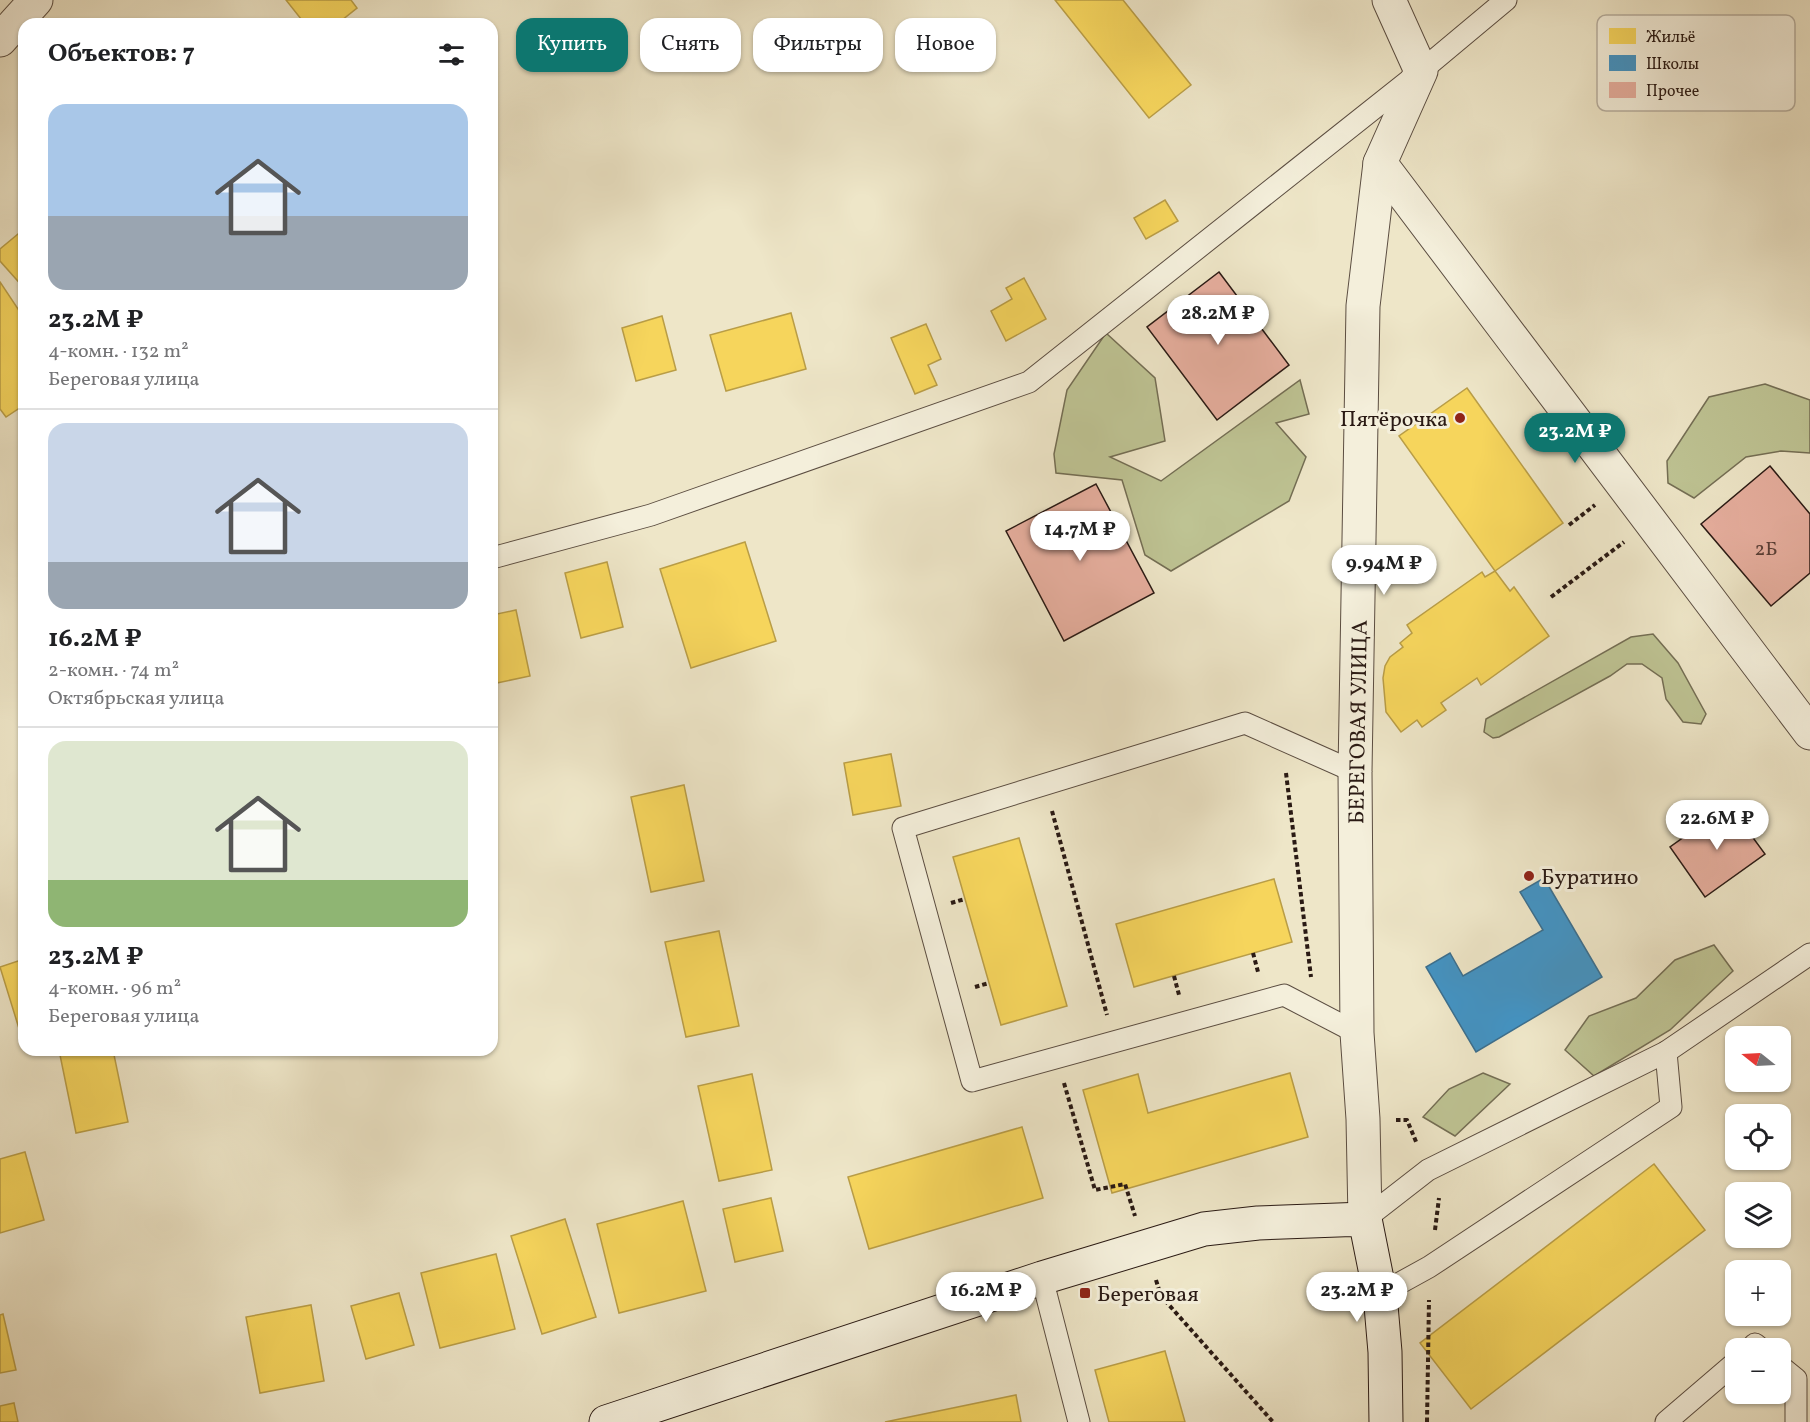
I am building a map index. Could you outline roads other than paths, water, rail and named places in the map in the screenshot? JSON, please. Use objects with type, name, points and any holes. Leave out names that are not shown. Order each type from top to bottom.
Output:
[{"type":"street","points":[[20,18],[36,0]]},
{"type":"street","points":[[1389,0],[1421,71]]},
{"type":"street","points":[[0,40],[18,20]]},
{"type":"street","name":"БЕРЕГОВАЯ УЛИЦА","points":[[1386,1422],[1385,1352],[1380,1294],[1365,1219],[1364,1119],[1357,1033],[1355,772],[1363,306],[1380,163],[1421,71]]},
{"type":"street","points":[[1380,163],[1810,733]]},
{"type":"street","points":[[606,1422],[1042,1278],[1204,1229],[1258,1223],[1365,1219]]},
{"type":"lane","points":[[498,556],[651,515],[1029,382],[1421,71],[1506,0]]},
{"type":"lane","points":[[1355,772],[1245,723],[903,828],[972,1081],[1284,995],[1357,1033]]},
{"type":"lane","points":[[1365,1219],[1428,1170],[1666,1052],[1810,954]]},
{"type":"lane","points":[[1380,1294],[1429,1267],[1671,1107],[1666,1052]]},
{"type":"lane","points":[[1042,1278],[1078,1422]]},
{"type":"lane","points":[[1666,1422],[1725,1371]]},
{"type":"lane","points":[[1791,1375],[1796,1379],[1796,1422]]},
{"type":"place","name":"Пятёрочка","points":[[1460,418]]},
{"type":"place","name":"Буратино","points":[[1529,876]]},
{"type":"place","name":"Береговая","points":[[1085,1293]]}]
